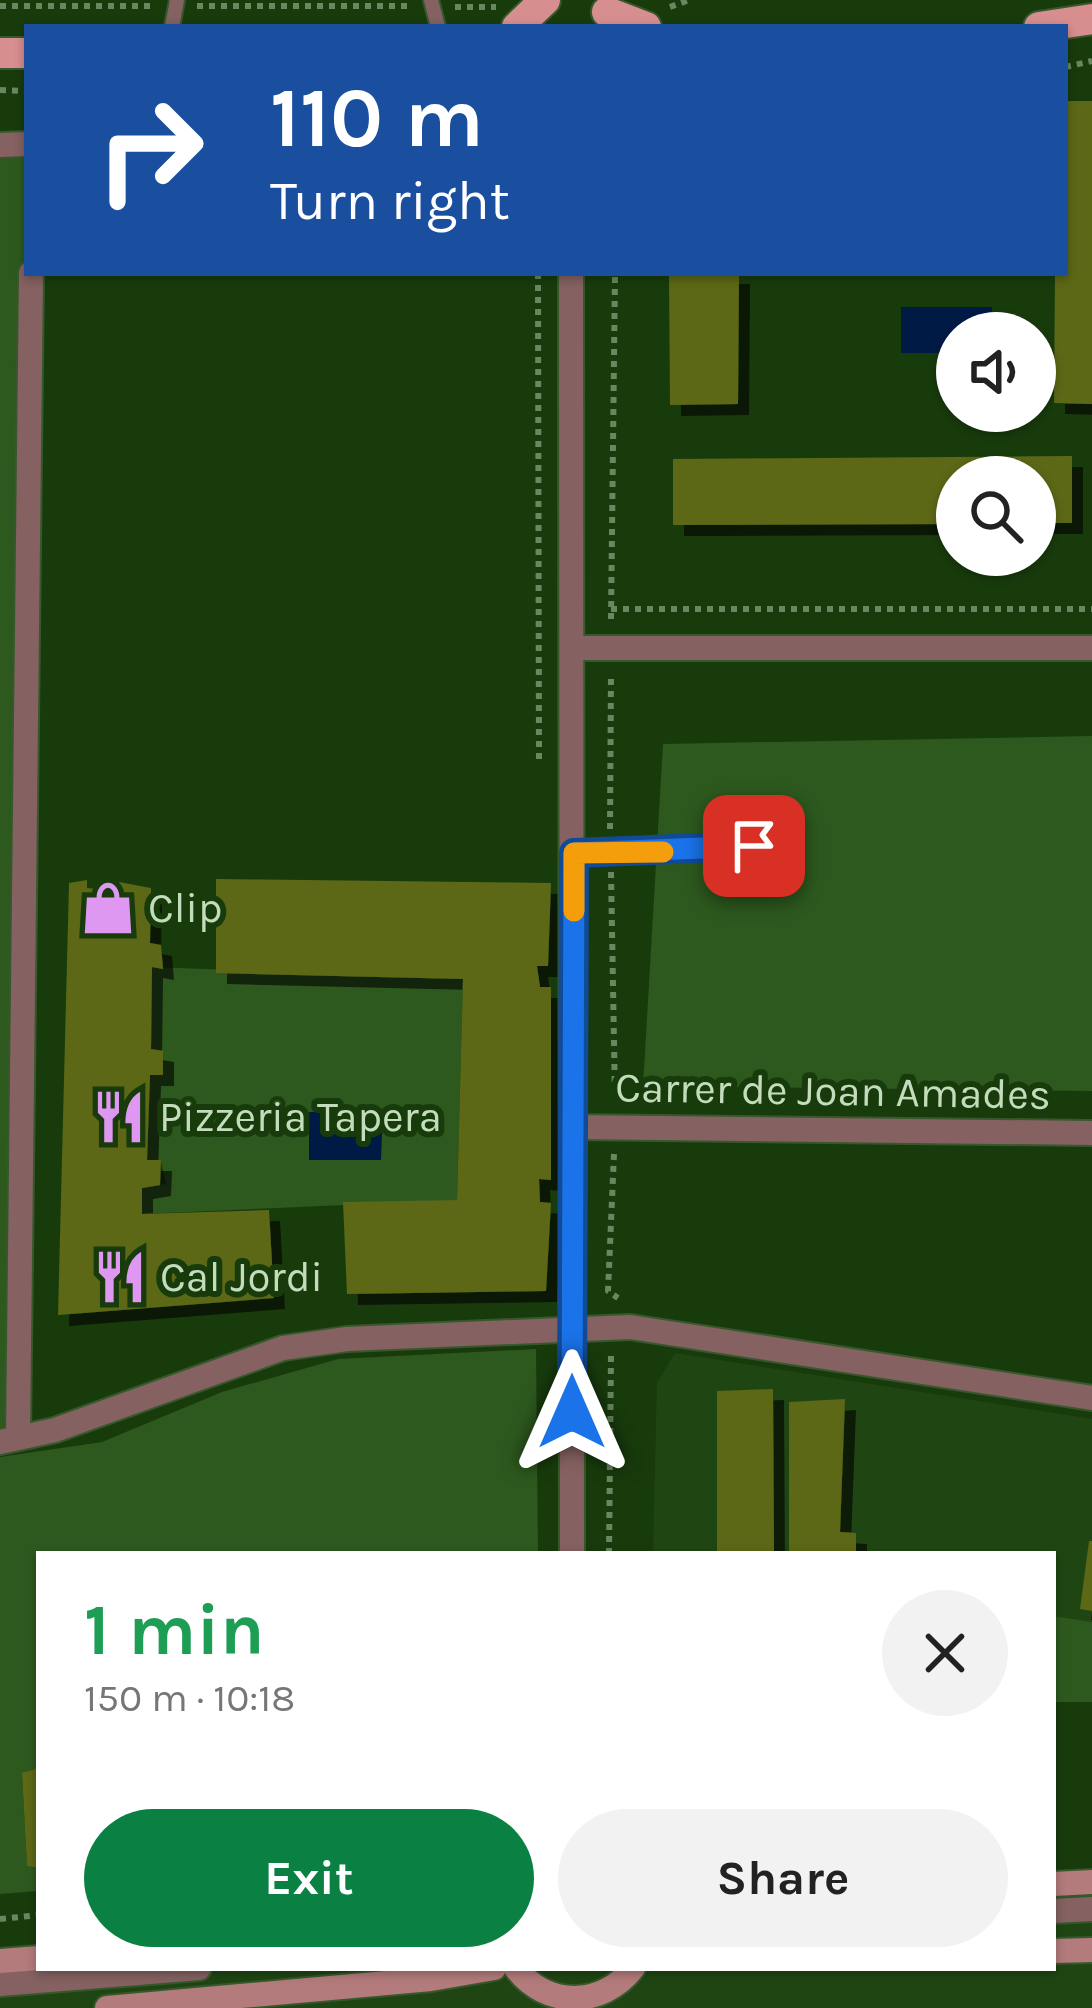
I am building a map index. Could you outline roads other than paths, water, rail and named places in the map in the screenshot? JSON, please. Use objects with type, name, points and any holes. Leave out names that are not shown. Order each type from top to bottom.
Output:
[{"type":"main road","points":[[605,13],[637,24]]},
{"type":"main road","points":[[1059,24],[1092,19]]},
{"type":"street","points":[[31,276],[9,1439],[55,1430],[283,1348],[346,1339],[572,1329],[630,1328],[1092,1398]]},
{"type":"street","points":[[571,276],[575,648],[572,1551]]},
{"type":"street","points":[[575,648],[1092,648]]},
{"type":"street","name":"Carrer de Joan Amades","points":[[572,1127],[1092,1133]]},
{"type":"street","points":[[1056,1884],[1092,1882]]},
{"type":"street","points":[[1056,1911],[1092,1909]]},
{"type":"street","points":[[1056,1952],[1092,1950]]},
{"type":"street","points":[[0,1961],[36,1958]]},
{"type":"street","points":[[0,1984],[162,1971]]},
{"type":"street","points":[[107,2008],[477,1971]]},
{"type":"street","points":[[519,1971],[549,1996],[588,2004],[621,1983],[631,1971]]},
{"type":"lane","points":[[574,853],[754,846]]},
{"type":"water","points":[[901,307],[992,307],[992,312],[936,312],[936,353],[901,353]]},
{"type":"water","points":[[383,1111],[381,1160],[309,1160],[309,1112]]},
{"type":"place","name":"Clip","points":[[108,908]]},
{"type":"place","name":"Pizzeria Tapera","points":[[119,1117]]},
{"type":"place","name":"Cal Jordi","points":[[120,1277]]}]
